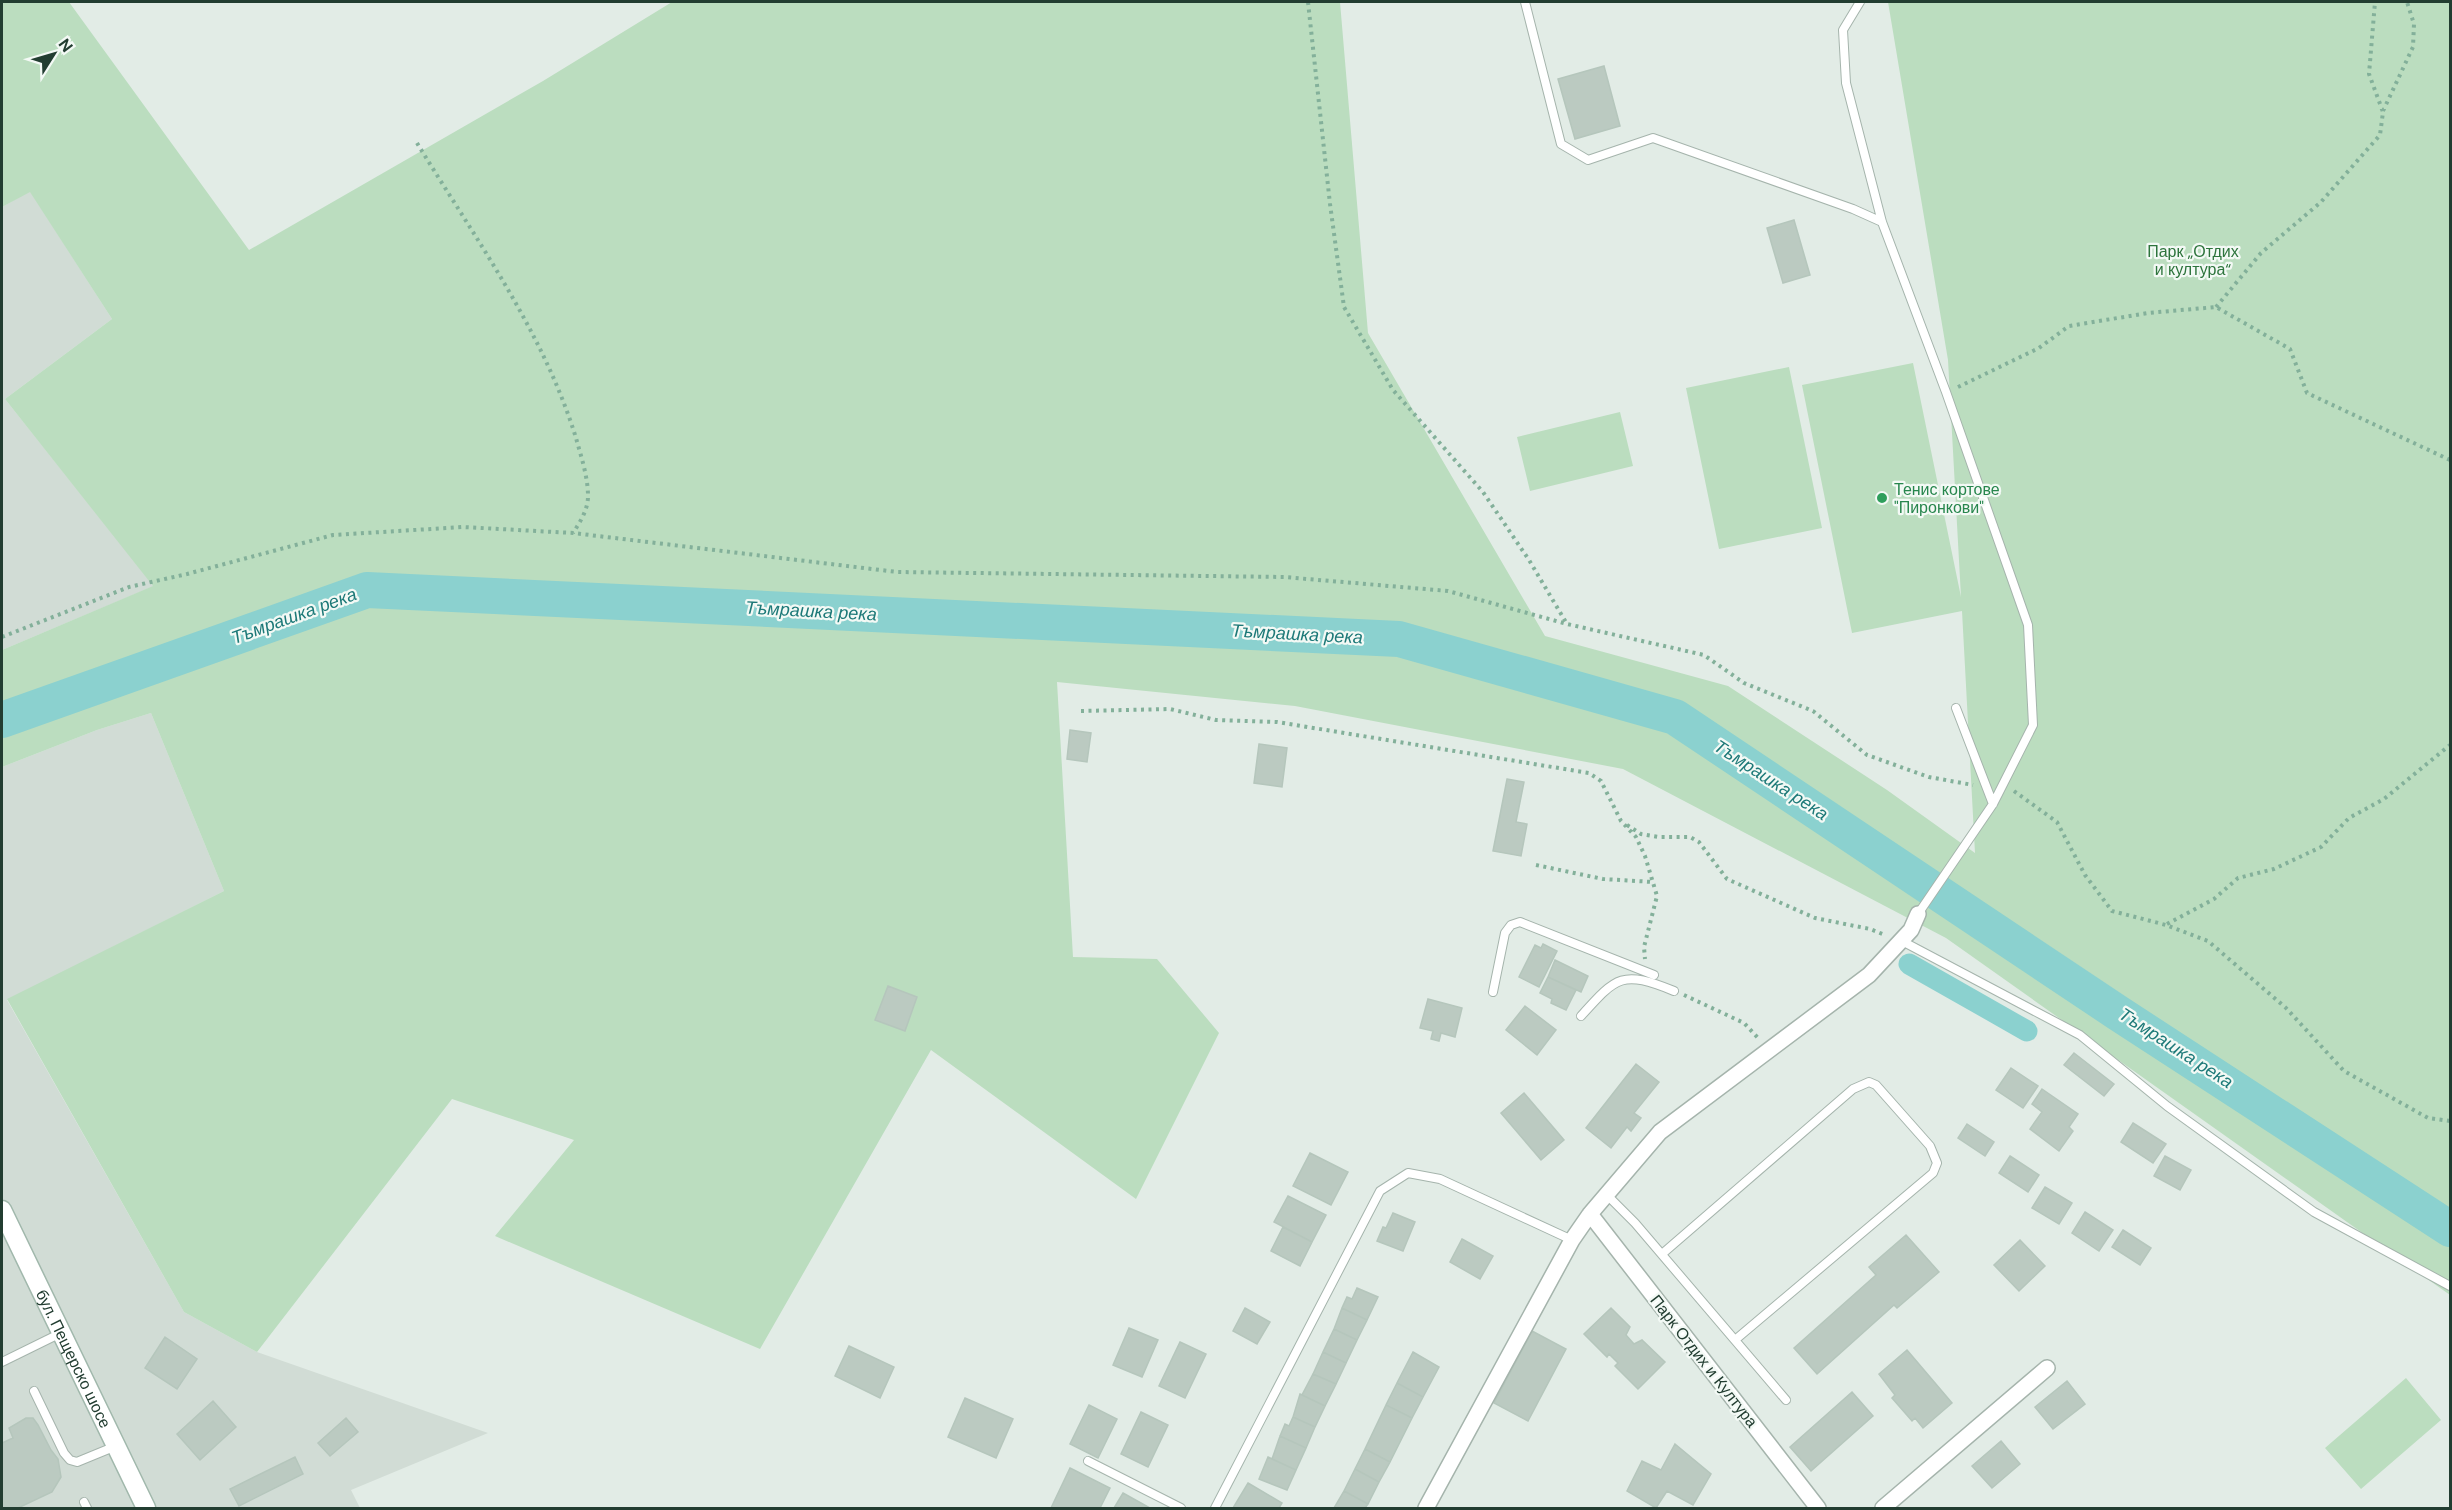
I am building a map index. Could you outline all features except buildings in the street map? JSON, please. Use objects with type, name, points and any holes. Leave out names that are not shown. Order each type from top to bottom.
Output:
[{"type":"main road","name":"бул. Пещерско шосе","points":[[2,1213],[146,1509]]},
{"type":"street","points":[[1426,1509],[1572,1240],[1590,1214],[1659,1132],[1761,1058],[1869,975],[1911,930],[1918,914]]},
{"type":"street","name":"Парк Отдих и Култура","points":[[1590,1214],[1818,1509]]},
{"type":"street","points":[[1883,1509],[2047,1368]]},
{"type":"lane","points":[[1525,2],[1562,144],[1588,160],[1653,138],[1853,209],[1882,222]]},
{"type":"lane","points":[[1860,2],[1843,30],[1846,83],[1882,222],[1946,392],[2028,625],[2033,725],[1993,804],[1918,914]]},
{"type":"lane","points":[[1956,708],[1993,804]]},
{"type":"lane","points":[[1492,992],[1504,933],[1511,925],[1520,922],[1654,975]]},
{"type":"lane","points":[[1900,940],[2080,1035],[2167,1106],[2314,1212],[2451,1286]]},
{"type":"lane","points":[[1581,1016],[1610,986],[1623,979],[1652,982],[1674,991]]},
{"type":"lane","points":[[1662,1254],[1853,1089],[1869,1082],[1876,1085],[1930,1146],[1937,1163],[1933,1173],[1735,1340]]},
{"type":"lane","points":[[1215,1509],[1380,1191],[1408,1173],[1440,1179],[1572,1240]]},
{"type":"lane","points":[[1607,1195],[1635,1223],[1786,1400]]},
{"type":"lane","points":[[2,1362],[61,1333]]},
{"type":"lane","points":[[34,1391],[64,1453],[70,1460],[77,1462],[116,1446]]},
{"type":"lane","points":[[1088,1461],[1181,1509]]},
{"type":"path","points":[[1308,2],[1330,204],[1344,307],[1393,390],[1483,492],[1529,560],[1567,624]]},
{"type":"path","points":[[2374,2],[2369,74],[2383,112]]},
{"type":"path","points":[[2216,307],[2261,254],[2321,202],[2380,135],[2383,112],[2413,46],[2414,24],[2407,2]]},
{"type":"path","points":[[417,143],[547,360],[565,402],[584,467],[588,496],[583,516],[573,533]]},
{"type":"path","points":[[1946,392],[2038,348],[2069,326],[2148,313],[2216,307],[2290,349],[2307,393],[2451,460]]},
{"type":"path","points":[[2,638],[129,587],[333,535],[463,527],[573,533],[897,572],[1284,577],[1448,591],[1567,624],[1704,655],[1744,684],[1813,711],[1868,755],[1929,777],[1980,787],[1986,786]]},
{"type":"path","points":[[1082,711],[1170,709],[1216,720],[1276,722],[1589,773],[1601,781],[1621,821],[1636,837],[1653,882],[1656,896],[1644,947],[1647,968],[1654,975]]},
{"type":"path","points":[[2166,925],[2214,899],[2238,878],[2274,869],[2321,847],[2349,818],[2384,799],[2451,744]]},
{"type":"path","points":[[2003,783],[2057,822],[2085,875],[2112,911],[2166,925],[2208,941],[2286,1008],[2344,1071],[2428,1118],[2451,1121]]},
{"type":"path","points":[[1621,821],[1641,834],[1659,837],[1690,837],[1699,842],[1726,879],[1815,918],[1870,929],[1900,940]]},
{"type":"path","points":[[1536,865],[1603,879],[1653,882]]},
{"type":"path","points":[[1674,991],[1744,1023],[1759,1038],[1761,1058]]},
{"type":"shaded area","points":[[30,191],[112,319],[5,399],[154,586],[2,650],[2,207]]},
{"type":"shaded area","points":[[151,713],[224,891],[7,1000],[184,1312],[257,1352],[488,1433],[351,1490],[360,1508],[2,1508],[2,767],[97,730]]},
{"type":"green space","name":"Парк „Отдих и култура“","points":[[2,2],[69,2],[249,250],[543,81],[672,2],[1340,2],[1368,333],[1545,636],[1728,686],[1887,790],[1975,853],[1962,611],[1852,633],[1802,385],[1913,363],[1961,597],[1948,360],[1888,2],[2450,2],[2450,1295],[1946,938],[1623,769],[1295,706],[1057,682],[1073,957],[1157,959],[1219,1033],[1136,1199],[931,1050],[760,1349],[495,1236],[574,1140],[452,1099],[257,1352],[184,1312],[7,999],[224,891],[151,713],[97,730],[2,767],[2,650],[153,586],[5,399],[112,319],[30,192],[2,207]]},
{"type":"green space","points":[[1789,367],[1822,528],[1719,549],[1686,388]]},
{"type":"green space","points":[[1620,412],[1633,466],[1530,491],[1517,437]]},
{"type":"green space","points":[[2406,1378],[2441,1420],[2361,1489],[2325,1448]]},
{"type":"waterway","name":"Тъмрашка река","points":[[2,720],[367,590],[1399,639],[1675,717],[2118,1013],[2450,1229]]},
{"type":"waterway","points":[[1909,964],[2027,1031]]},
{"type":"place","name":"Тенис кортове \"Пиронкови\"","points":[[1882,498]]}]
